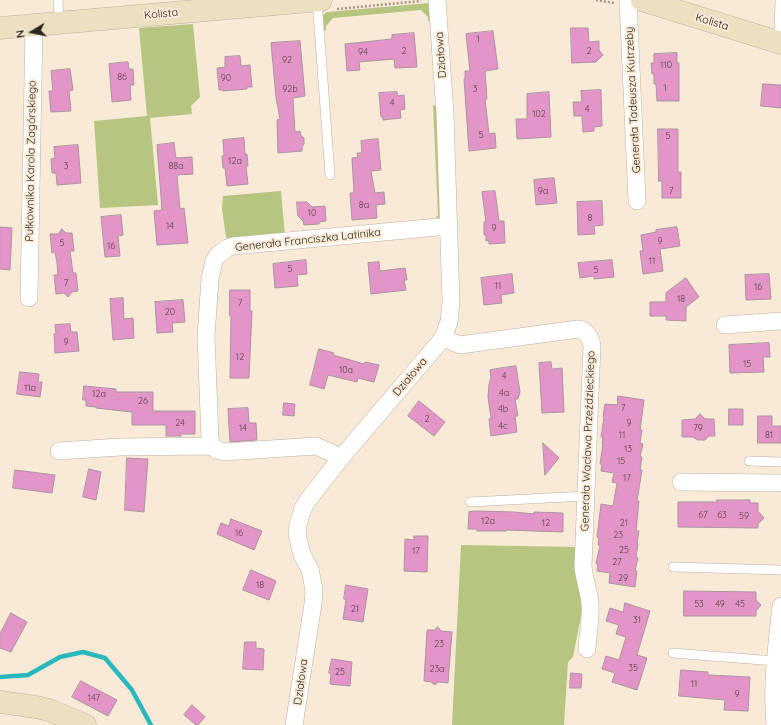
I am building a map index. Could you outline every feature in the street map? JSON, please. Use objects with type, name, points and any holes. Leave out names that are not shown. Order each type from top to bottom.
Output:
[{"type":"street","name":"Kolista","points":[[0,28],[205,5],[321,0]]},
{"type":"street","name":"Działowa","points":[[294,725],[314,591],[310,569],[302,555],[297,534],[303,508],[340,459],[443,338],[449,322],[452,302],[445,113],[437,0]]},
{"type":"street","name":"Generała Tadeusza Kutrzeby","points":[[628,0],[637,201]]},
{"type":"street","name":"Kolista","points":[[642,0],[678,6],[778,42]]},
{"type":"street","name":"Pułkownika Karola Zagórskiego","points":[[29,298],[34,25]]},
{"type":"street","name":"Generała Franciszka Latinika","points":[[212,446],[210,440],[206,336],[210,278],[214,261],[221,252],[233,246],[449,226]]},
{"type":"street","points":[[726,325],[781,321]]},
{"type":"street","name":"Generała Wacława Przeździeckiego","points":[[443,338],[460,346],[578,329],[583,330],[588,334],[592,346],[583,566],[590,604],[587,649]]},
{"type":"street","points":[[59,451],[120,447],[212,446],[217,450],[225,452],[316,446],[332,453],[340,459]]},
{"type":"street","points":[[681,482],[781,483]]},
{"type":"street","points":[[775,725],[775,661],[781,606]]},
{"type":"street","points":[[0,702],[36,707],[58,720],[85,725]]},
{"type":"lane","points":[[58,0],[59,22]]},
{"type":"lane","points":[[317,0],[330,175]]},
{"type":"lane","points":[[778,42],[780,0]]},
{"type":"lane","points":[[750,461],[781,462]]},
{"type":"lane","points":[[470,502],[586,496]]},
{"type":"lane","points":[[673,567],[781,570]]},
{"type":"lane","points":[[673,653],[775,661]]},
{"type":"green space","points":[[429,3],[434,20],[428,21],[428,17],[421,10],[333,18],[326,26],[326,31],[324,30],[323,15],[327,12]]},
{"type":"green space","points":[[193,24],[200,97],[191,106],[192,114],[150,118],[158,205],[100,208],[94,121],[147,116],[139,28]]},
{"type":"green space","points":[[433,105],[439,107],[444,218],[432,222],[438,215]]},
{"type":"green space","points":[[281,191],[285,236],[228,239],[226,237],[222,209],[223,196]]},
{"type":"green space","points":[[461,545],[579,547],[583,595],[582,611],[573,657],[568,662],[564,725],[452,725]]},
{"type":"building","points":[[571,28],[588,28],[589,42],[599,41],[599,50],[603,55],[596,62],[572,63]]},
{"type":"building","points":[[493,31],[498,69],[485,71],[487,99],[485,99],[489,134],[495,133],[496,148],[469,151],[464,79],[465,71],[470,71],[466,34]]},
{"type":"building","points":[[414,33],[417,67],[395,68],[394,59],[359,62],[360,70],[347,71],[345,44],[392,39],[392,35]]},
{"type":"building","points":[[300,41],[305,96],[293,98],[295,132],[300,131],[301,136],[304,138],[304,144],[302,151],[278,153],[277,120],[280,119],[276,97],[271,43]]},
{"type":"building","points":[[677,53],[677,63],[679,63],[679,101],[657,101],[656,84],[654,84],[654,74],[652,74],[651,63],[654,63],[654,54]]},
{"type":"building","points":[[240,56],[241,66],[250,65],[252,87],[247,87],[247,89],[219,90],[217,68],[225,67],[225,57]]},
{"type":"building","points":[[128,62],[129,69],[133,69],[134,85],[130,85],[131,100],[112,102],[109,64]]},
{"type":"building","points":[[70,69],[73,90],[69,91],[71,111],[51,112],[49,91],[53,91],[51,71]]},
{"type":"building","points":[[763,84],[781,85],[781,108],[761,106]]},
{"type":"building","points":[[601,90],[602,126],[594,127],[594,131],[583,132],[582,116],[574,116],[573,102],[582,102],[581,91]]},
{"type":"building","points":[[397,92],[398,96],[404,95],[405,109],[400,110],[401,118],[383,120],[383,117],[381,117],[379,93]]},
{"type":"building","points":[[549,92],[551,137],[517,139],[516,119],[527,119],[527,94]]},
{"type":"building","points":[[658,129],[678,129],[678,172],[681,172],[681,198],[662,198],[662,181],[659,181]]},
{"type":"building","points":[[244,138],[245,154],[247,154],[248,166],[246,166],[248,184],[227,186],[225,168],[223,168],[223,140]]},
{"type":"building","points":[[378,139],[381,170],[371,171],[375,193],[384,192],[385,204],[376,205],[377,218],[352,220],[350,193],[354,193],[352,158],[358,157],[357,153],[362,153],[361,141]]},
{"type":"building","points":[[174,143],[176,158],[192,157],[193,174],[177,175],[180,209],[184,208],[188,243],[157,245],[154,211],[162,210],[157,145]]},
{"type":"building","points":[[78,145],[81,183],[57,185],[56,173],[52,173],[51,159],[55,158],[54,147]]},
{"type":"building","points":[[554,178],[557,203],[536,205],[534,180]]},
{"type":"building","points":[[495,191],[499,221],[504,221],[505,243],[489,244],[489,240],[486,241],[486,235],[484,235],[484,222],[486,222],[482,192]]},
{"type":"building","points":[[602,201],[603,225],[594,226],[595,234],[578,235],[577,202]]},
{"type":"building","points":[[297,202],[307,202],[312,207],[325,206],[326,221],[319,222],[319,224],[304,225],[303,221],[298,216]]},
{"type":"building","points":[[121,215],[123,235],[118,236],[120,256],[105,257],[101,217]]},
{"type":"building","points":[[0,227],[12,228],[10,270],[0,269]]},
{"type":"building","points":[[677,227],[680,246],[660,249],[663,271],[643,274],[640,251],[643,251],[641,235],[656,232],[656,230]]},
{"type":"building","points":[[62,229],[66,233],[72,233],[74,251],[70,251],[73,273],[76,273],[78,291],[72,292],[68,297],[64,293],[56,294],[54,275],[58,275],[57,263],[55,252],[52,253],[50,234],[58,234]]},
{"type":"building","points":[[306,260],[307,274],[297,275],[298,286],[275,288],[273,264]]},
{"type":"building","points":[[612,260],[614,277],[594,279],[594,276],[580,278],[578,263]]},
{"type":"building","points":[[379,262],[380,271],[405,268],[407,280],[404,280],[406,290],[371,294],[368,263]]},
{"type":"building","points":[[512,274],[514,293],[501,295],[502,303],[484,305],[481,278]]},
{"type":"building","points":[[769,274],[771,299],[746,300],[745,275]]},
{"type":"building","points":[[686,278],[699,297],[686,307],[686,321],[666,320],[666,316],[650,316],[650,302],[666,302],[666,293]]},
{"type":"building","points":[[230,290],[250,290],[250,311],[252,311],[249,378],[230,378]]},
{"type":"building","points":[[123,298],[124,319],[133,318],[134,338],[113,340],[110,299]]},
{"type":"building","points":[[183,300],[185,322],[172,323],[173,332],[157,333],[155,302]]},
{"type":"building","points":[[70,324],[71,332],[77,332],[79,351],[55,353],[55,325]]},
{"type":"building","points":[[769,343],[770,357],[763,357],[764,372],[730,373],[729,345]]},
{"type":"building","points":[[319,349],[334,353],[333,355],[364,364],[365,362],[379,365],[374,382],[358,378],[357,382],[328,375],[324,389],[310,385]]},
{"type":"building","points":[[551,362],[552,369],[562,368],[564,412],[542,413],[539,363]]},
{"type":"building","points":[[516,366],[520,392],[518,399],[515,399],[518,416],[515,416],[517,432],[491,436],[489,419],[491,418],[488,397],[491,378],[490,370]]},
{"type":"building","points":[[20,372],[39,374],[38,382],[42,382],[40,397],[17,394]]},
{"type":"building","points":[[84,386],[116,389],[116,392],[153,392],[153,411],[195,411],[195,434],[166,436],[166,425],[132,425],[132,412],[86,406],[86,400],[83,400]]},
{"type":"building","points":[[618,396],[644,400],[640,430],[642,430],[640,443],[643,444],[640,457],[642,457],[640,470],[642,470],[637,501],[639,501],[636,531],[639,531],[635,587],[609,583],[610,573],[597,571],[598,564],[596,564],[600,545],[598,545],[599,538],[597,537],[601,504],[613,506],[617,483],[612,482],[614,473],[601,471],[602,464],[600,464],[603,437],[601,437],[603,417],[605,404],[617,405]]},
{"type":"building","points":[[419,401],[445,422],[434,436],[408,416]]},
{"type":"building","points":[[284,403],[295,404],[294,416],[283,415]]},
{"type":"building","points":[[248,408],[249,423],[256,423],[257,440],[230,442],[228,409]]},
{"type":"building","points":[[729,409],[743,409],[743,425],[729,425]]},
{"type":"building","points":[[700,414],[705,419],[714,419],[715,436],[709,436],[705,440],[698,440],[693,437],[682,437],[682,420],[695,419]]},
{"type":"building","points":[[758,416],[772,416],[772,426],[781,426],[781,443],[758,443]]},
{"type":"building","points":[[543,443],[559,458],[545,475]]},
{"type":"building","points":[[127,458],[148,459],[144,512],[125,510]]},
{"type":"building","points":[[89,469],[101,472],[96,500],[83,497]]},
{"type":"building","points":[[15,470],[55,475],[52,493],[13,488]]},
{"type":"building","points":[[717,500],[750,500],[750,503],[758,503],[758,511],[764,518],[758,524],[758,528],[678,527],[678,502],[717,502]]},
{"type":"building","points":[[477,511],[534,514],[534,512],[563,513],[563,532],[506,530],[477,531],[477,529],[468,529],[469,512]]},
{"type":"building","points":[[231,519],[262,531],[254,550],[217,534],[221,523],[229,526]]},
{"type":"building","points":[[414,536],[428,536],[427,572],[404,571],[405,539],[414,540]]},
{"type":"building","points":[[251,570],[276,581],[269,600],[243,590]]},
{"type":"building","points":[[346,585],[368,589],[363,622],[343,619],[346,600],[344,599]]},
{"type":"building","points":[[684,591],[756,592],[756,600],[761,605],[756,611],[756,616],[684,616]]},
{"type":"building","points":[[625,603],[650,611],[637,655],[647,658],[637,690],[612,682],[615,673],[602,669],[606,656],[619,660],[626,637],[616,634],[619,625],[606,621],[610,608],[623,612]]},
{"type":"building","points":[[11,613],[27,622],[11,652],[0,648],[0,634]]},
{"type":"building","points":[[438,627],[441,631],[452,632],[448,683],[438,682],[435,685],[431,682],[424,681],[427,630],[434,630]]},
{"type":"building","points":[[245,642],[256,642],[256,648],[264,649],[263,670],[243,669]]},
{"type":"building","points":[[332,659],[352,662],[350,686],[330,684],[331,674],[329,673]]},
{"type":"building","points":[[681,670],[708,672],[708,675],[750,677],[748,711],[724,710],[725,700],[679,696]]},
{"type":"building","points":[[571,673],[582,674],[581,688],[570,688]]},
{"type":"building","points":[[81,681],[117,700],[108,716],[72,697]]},
{"type":"building","points":[[192,705],[205,717],[198,725],[184,715]]},
{"type":"waterway","points":[[0,677],[28,675],[60,657],[83,652],[105,658],[132,690],[151,725]]}]
